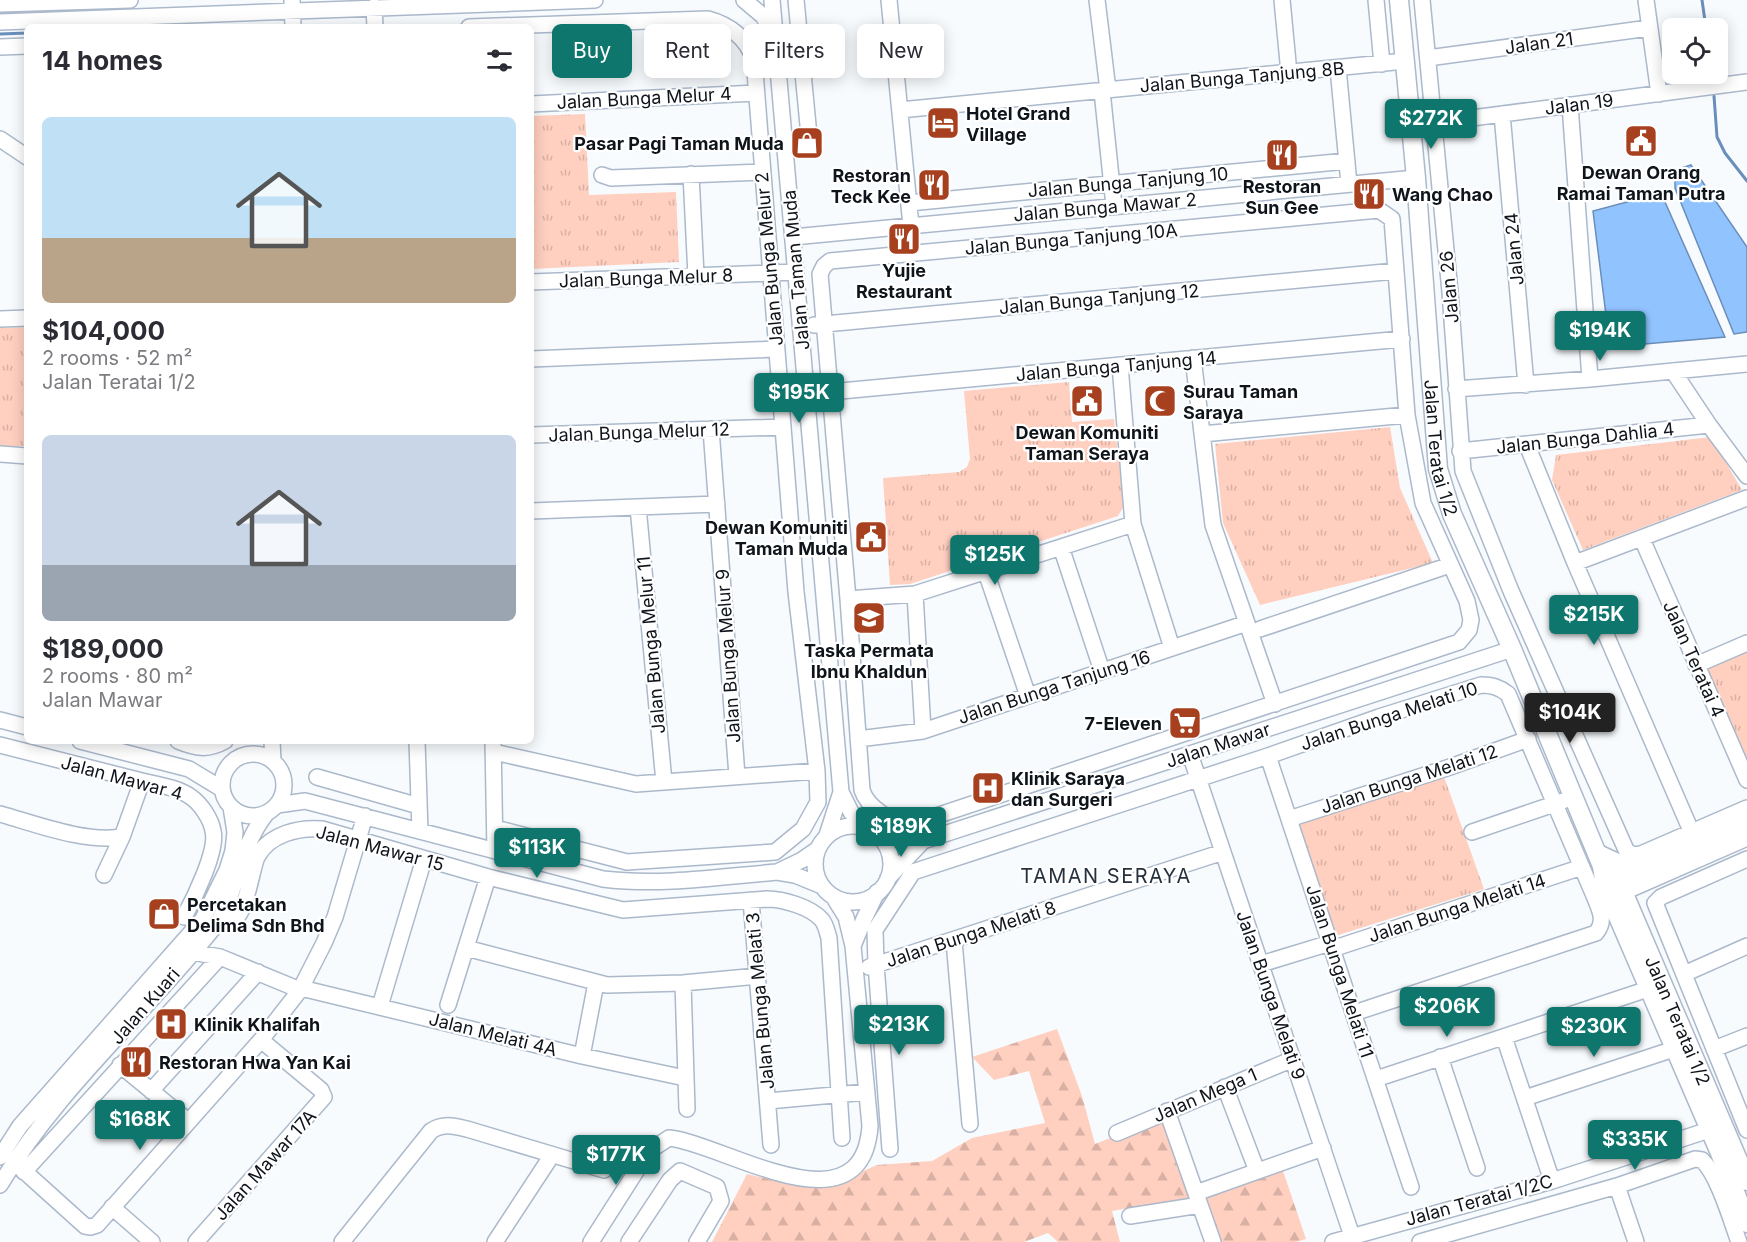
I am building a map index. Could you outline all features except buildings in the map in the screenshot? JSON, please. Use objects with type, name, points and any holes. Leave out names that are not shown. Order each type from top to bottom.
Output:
[{"type":"main road","name":"Jalan Teratai 1/2","points":[[1399,0],[1416,178],[1432,418],[1438,469],[1452,514],[1512,649],[1572,798],[1599,859],[1740,1149],[1747,1181]]},
{"type":"main road","name":"Jalan Teratai 1/2","points":[[1614,889],[1648,989],[1747,1223]]},
{"type":"street","points":[[118,0],[119,17]]},
{"type":"street","points":[[0,4],[130,0]]},
{"type":"street","points":[[0,22],[119,17],[292,5],[374,7],[595,0]]},
{"type":"street","points":[[744,0],[754,7],[767,24]]},
{"type":"street","name":"Jalan Taman Muda","points":[[772,0],[774,24]]},
{"type":"street","points":[[796,0],[810,146]]},
{"type":"street","points":[[889,0],[911,226]]},
{"type":"street","points":[[1097,0],[1114,206]]},
{"type":"street","points":[[1282,0],[1289,73]]},
{"type":"street","points":[[1376,0],[1382,64]]},
{"type":"street","name":"Jalan 26","points":[[1422,0],[1460,451]]},
{"type":"street","points":[[1646,0],[1659,93]]},
{"type":"street","points":[[292,5],[293,24]]},
{"type":"street","points":[[374,7],[375,24]]},
{"type":"street","name":"Jalan Bunga Melur 2","points":[[495,828],[627,862],[776,852],[803,829],[818,802],[817,771],[796,592],[754,59],[746,43],[730,28],[708,19],[534,25]]},
{"type":"street","name":"Jalan 21","points":[[1428,58],[1649,28]]},
{"type":"street","points":[[0,47],[24,46]]},
{"type":"street","name":"Jalan Bunga Tanjung 8B","points":[[900,110],[1405,61]]},
{"type":"street","points":[[1338,68],[1349,184]]},
{"type":"street","name":"Jalan Taman Muda","points":[[779,78],[841,792],[851,812],[867,829]]},
{"type":"street","name":"Jalan 19","points":[[1411,126],[1747,82]]},
{"type":"street","name":"Jalan Bunga Melur 4","points":[[534,104],[756,93]]},
{"type":"street","points":[[1570,105],[1590,380]]},
{"type":"street","name":"Jalan 24","points":[[1502,114],[1526,385]]},
{"type":"street","points":[[0,139],[24,155]]},
{"type":"street","name":"Jalan Bunga Tanjung 10","points":[[909,203],[1347,161]]},
{"type":"street","points":[[602,175],[611,178],[762,172]]},
{"type":"street","points":[[691,174],[696,276]]},
{"type":"street","name":"Jalan Bunga Mawar 2","points":[[793,237],[1416,178]]},
{"type":"street","name":"Jalan Bunga Tanjung 10A","points":[[1282,702],[1203,726],[909,825],[897,821],[866,801],[862,790],[820,274],[830,261],[1379,210],[1392,219],[1396,271]]},
{"type":"street","points":[[1282,702],[1459,642],[1469,630],[1471,620],[1467,601],[1423,503],[1407,415],[1396,271]]},
{"type":"street","name":"Jalan Bunga Tanjung 12","points":[[801,326],[1396,271]]},
{"type":"street","name":"Jalan Bunga Melur 8","points":[[534,282],[796,272]]},
{"type":"street","points":[[0,319],[24,318]]},
{"type":"street","name":"Jalan Bunga Tanjung 14","points":[[830,392],[1401,339]]},
{"type":"street","points":[[534,359],[776,349]]},
{"type":"street","points":[[1193,358],[1213,525],[1282,702],[1295,720]]},
{"type":"street","points":[[1456,389],[1590,380],[1747,364]]},
{"type":"street","points":[[1120,365],[1133,524],[1172,648]]},
{"type":"street","points":[[1672,371],[1747,476]]},
{"type":"street","points":[[1202,434],[1407,415]]},
{"type":"street","points":[[1432,418],[1458,416]]},
{"type":"street","name":"Jalan Bunga Dahlia 4","points":[[1460,451],[1709,425]]},
{"type":"street","name":"Jalan Bunga Melur 12","points":[[534,435],[783,427]]},
{"type":"street","name":"Jalan Bunga Melur 9","points":[[711,429],[737,776]]},
{"type":"street","points":[[1527,445],[1575,563],[1692,832],[1747,808]]},
{"type":"street","name":"Jalan Teratai 1/2","points":[[1460,451],[1467,484],[1511,591],[1569,718],[1624,848],[1634,855],[1641,854],[1692,832]]},
{"type":"street","points":[[0,453],[24,456]]},
{"type":"street","points":[[1417,473],[1438,469]]},
{"type":"street","points":[[1575,563],[1747,498]]},
{"type":"street","points":[[534,511],[717,504]]},
{"type":"street","name":"Jalan Bunga Melur 11","points":[[638,507],[664,782]]},
{"type":"street","points":[[848,599],[915,594],[1133,524]]},
{"type":"street","name":"Jalan Teratai 4","points":[[1642,538],[1747,780]]},
{"type":"street","points":[[1061,547],[1102,671]]},
{"type":"street","name":"Jalan Bunga Tanjung 16","points":[[858,739],[923,731],[1172,648],[1253,626],[1450,565]]},
{"type":"street","points":[[986,572],[1028,696]]},
{"type":"street","points":[[915,594],[923,731]]},
{"type":"street","points":[[1696,665],[1747,643]]},
{"type":"street","name":"Jalan Mawar","points":[[881,839],[906,842],[923,841],[1512,649]]},
{"type":"street","name":"Jalan Bunga Melati 10","points":[[876,964],[875,930],[912,872],[1481,685],[1491,685],[1508,694],[1528,739]]},
{"type":"street","points":[[0,720],[24,726]]},
{"type":"street","points":[[1354,1013],[1596,933],[1600,928],[1603,919],[1528,739]]},
{"type":"street","name":"Jalan Bunga Melati 12","points":[[1289,819],[1528,739]]},
{"type":"street","points":[[92,744],[189,769],[222,789]]},
{"type":"street","points":[[188,744],[201,748],[219,745]]},
{"type":"street","points":[[259,744],[249,754],[234,761],[228,767],[222,781],[225,799],[238,813],[247,816],[305,801],[603,879],[630,883],[657,882],[777,872],[795,875],[842,900],[861,900],[878,892]]},
{"type":"street","points":[[272,744],[273,761],[305,801]]},
{"type":"street","points":[[417,744],[420,831]]},
{"type":"street","name":"Jalan Mawar 4","points":[[0,745],[142,781],[191,797],[207,816],[213,830],[213,848],[195,897],[186,914],[210,924]]},
{"type":"street","points":[[495,851],[494,746],[636,784],[817,771]]},
{"type":"street","points":[[249,754],[258,754],[273,761]]},
{"type":"street","name":"Jalan Bunga Melati 9","points":[[1190,754],[1352,1236]]},
{"type":"street","name":"Jalan Bunga Melati 11","points":[[1268,756],[1411,1186]]},
{"type":"street","points":[[189,769],[228,767]]},
{"type":"street","points":[[272,810],[283,796],[285,786],[283,776]]},
{"type":"street","points":[[317,777],[419,806]]},
{"type":"street","points":[[104,875],[122,837],[142,781]]},
{"type":"street","name":"Jalan Taman Muda","points":[[827,836],[841,792]]},
{"type":"street","points":[[1472,832],[1572,798]]},
{"type":"street","name":"Jalan Kuari","points":[[0,1185],[13,1163],[53,1110],[192,952],[210,924],[234,851],[235,832],[231,807]]},
{"type":"street","name":"Jalan Kuari","points":[[13,1163],[20,1126],[225,909],[250,837],[272,810]]},
{"type":"street","points":[[0,814],[68,832],[101,838],[122,837]]},
{"type":"street","points":[[210,924],[220,957],[120,1065],[13,1163],[85,1226],[97,1225],[261,1040],[300,989],[335,917],[365,816]]},
{"type":"street","points":[[1614,889],[1650,866],[1747,823]]},
{"type":"street","points":[[591,1242],[649,1151],[669,1138],[675,1138],[778,1174],[804,1179],[831,1178],[843,1174],[862,1159],[870,1126],[853,946],[846,917],[816,874],[815,861],[818,849],[827,836],[846,826],[867,829],[881,839],[889,853],[890,870],[888,878],[864,919],[853,946]]},
{"type":"street","name":"Jalan Mawar 15","points":[[210,924],[228,923],[234,921],[238,916],[247,896],[257,858],[264,847],[297,829],[309,828],[322,829],[488,877],[623,910],[751,900],[788,901],[821,919],[829,938],[839,1095]]},
{"type":"street","points":[[1614,889],[1747,838]]},
{"type":"street","name":"Jalan Mawar","points":[[888,878],[923,841]]},
{"type":"street","points":[[777,872],[818,849]]},
{"type":"street","name":"Jalan Bunga Melati 8","points":[[855,971],[1223,852]]},
{"type":"street","points":[[380,1006],[424,859]]},
{"type":"street","points":[[1599,859],[1633,866],[1650,866]]},
{"type":"street","name":"Jalan Teratai 1/2","points":[[1746,1124],[1655,903],[1661,897],[1747,859]]},
{"type":"street","name":"Jalan Bunga Melati 14","points":[[1261,964],[1331,946],[1581,867]]},
{"type":"street","points":[[448,1005],[488,877]]},
{"type":"street","name":"Jalan Bunga Melati 3","points":[[751,900],[771,1145]]},
{"type":"street","points":[[954,940],[970,1124]]},
{"type":"street","points":[[1684,974],[1747,946]]},
{"type":"street","points":[[466,948],[596,983],[620,986],[758,976]]},
{"type":"street","name":"Jalan Melati 4A","points":[[192,952],[220,957],[300,989],[685,1078]]},
{"type":"street","points":[[876,964],[890,1149]]},
{"type":"street","points":[[151,1091],[258,972]]},
{"type":"street","points":[[582,1056],[596,983]]},
{"type":"street","points":[[683,983],[687,1109]]},
{"type":"street","points":[[1376,1078],[1648,989]]},
{"type":"street","points":[[1714,1049],[1747,1036]]},
{"type":"street","points":[[1504,1037],[1552,1181]]},
{"type":"street","name":"Jalan Mawar 17A","points":[[196,1242],[324,1097],[321,1090],[261,1040]]},
{"type":"street","points":[[1525,1098],[1674,1049]]},
{"type":"street","points":[[1440,1057],[1477,1168]]},
{"type":"street","name":"Jalan Mega 1","points":[[1117,1132],[1293,1059]]},
{"type":"street","points":[[120,1065],[188,1121]]},
{"type":"street","points":[[1226,1087],[1257,1171]]},
{"type":"street","name":"Jalan Bunga Melati 3","points":[[768,1101],[867,1092]]},
{"type":"street","points":[[839,1095],[842,1138]]},
{"type":"street","points":[[1167,1111],[1213,1242]]},
{"type":"street","points":[[342,1242],[431,1131],[438,1126],[449,1125],[467,1129],[604,1170]]},
{"type":"street","name":"Jalan Teratai 1/2C","points":[[1333,1242],[1552,1181],[1708,1130]]},
{"type":"street","points":[[600,1242],[655,1155],[660,1143]]},
{"type":"street","points":[[1130,1216],[1198,1199],[1257,1171],[1323,1148]]},
{"type":"street","points":[[495,1242],[552,1155]]},
{"type":"street","name":"Jalan Teratai 1/2","points":[[1617,1186],[1689,1161],[1702,1160],[1738,1201],[1739,1242]]},
{"type":"street","points":[[629,1242],[669,1180],[680,1172],[717,1187],[721,1201],[697,1242]]},
{"type":"street","points":[[1420,1242],[1617,1186],[1636,1242]]},
{"type":"street","points":[[112,1208],[152,1242]]},
{"type":"green space","points":[[585,114],[589,195],[676,192],[679,262],[534,269],[534,116]]},
{"type":"green space","points":[[24,327],[24,446],[0,446],[0,328]]},
{"type":"green space","points":[[1069,382],[1072,422],[1114,419],[1124,506],[1118,516],[910,584],[890,585],[883,478],[959,472],[967,467],[970,459],[964,391]]},
{"type":"green space","points":[[1390,427],[1400,488],[1433,563],[1260,605],[1223,523],[1215,444]]},
{"type":"green space","points":[[1711,437],[1742,490],[1583,550],[1552,480],[1556,455]]},
{"type":"green space","points":[[1747,648],[1747,769],[1701,668]]},
{"type":"green space","points":[[1443,774],[1484,889],[1329,938],[1295,824]]},
{"type":"green space","points":[[1057,1029],[1082,1096],[1095,1144],[1161,1118],[1191,1198],[1112,1211],[1120,1242],[1058,1242],[1048,1233],[1024,1242],[712,1242],[747,1174],[801,1187],[831,1185],[877,1165],[932,1161],[972,1138],[1045,1123],[1029,1071],[994,1080],[972,1057]]},
{"type":"green space","points":[[1282,1168],[1306,1239],[1296,1242],[1218,1242],[1203,1195]]},
{"type":"water","points":[[1691,165],[1747,247],[1747,332],[1734,334],[1675,188],[1675,170]]},
{"type":"water","points":[[1661,193],[1725,337],[1610,347],[1593,211]]},
{"type":"waterway","points":[[1702,0],[1705,18]]},
{"type":"waterway","points":[[0,34],[24,33]]},
{"type":"waterway","points":[[1714,96],[1717,137],[1725,153],[1747,181]]},
{"type":"place","name":"Hotel Grand Village","points":[[943,123]]},
{"type":"place","name":"Dewan Orang Ramai Taman Putra","points":[[1641,141]]},
{"type":"place","name":"Pasar Pagi Taman Muda","points":[[807,143]]},
{"type":"place","name":"Restoran Sun Gee","points":[[1282,155]]},
{"type":"place","name":"Restoran Teck Kee","points":[[934,185]]},
{"type":"place","name":"Wang Chao","points":[[1369,194]]},
{"type":"place","name":"Yujie Restaurant","points":[[904,239]]},
{"type":"place","name":"Dewan Komuniti Taman Seraya","points":[[1087,401]]},
{"type":"place","name":"Surau Taman Saraya","points":[[1160,401]]},
{"type":"place","name":"Dewan Komuniti Taman Muda","points":[[871,537]]},
{"type":"place","name":"Taska Permata Ibnu Khaldun","points":[[869,618]]},
{"type":"place","name":"7-Eleven","points":[[1185,723]]},
{"type":"place","name":"Klinik Saraya dan Surgeri","points":[[988,788]]},
{"type":"place","name":"Percetakan Delima Sdn Bhd","points":[[164,914]]},
{"type":"place","name":"Klinik Khalifah","points":[[171,1024]]},
{"type":"place","name":"Restoran Hwa Yan Kai","points":[[136,1062]]},
{"type":"district","name":"TAMAN SERAYA","points":[[1106,876]]}]
